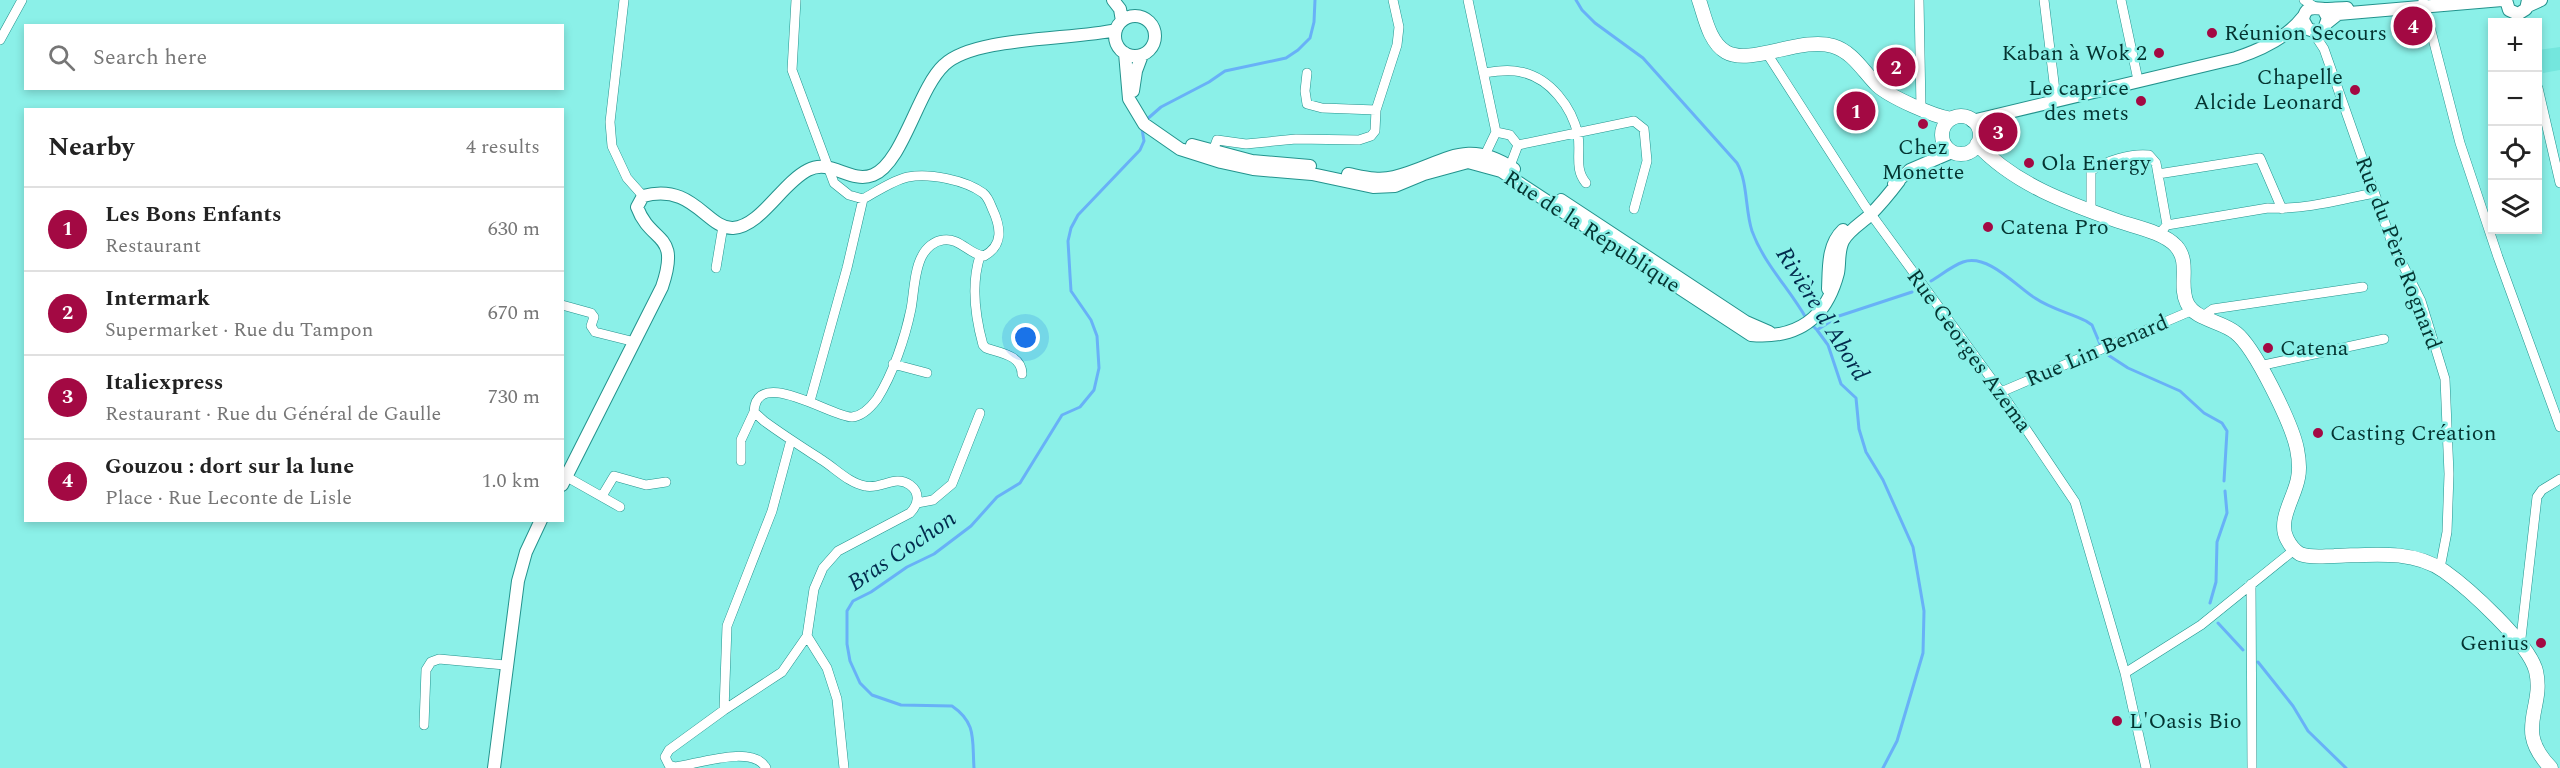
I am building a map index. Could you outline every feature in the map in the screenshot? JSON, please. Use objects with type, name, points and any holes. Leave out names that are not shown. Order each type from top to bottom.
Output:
[{"type":"main road","points":[[1700,0],[1710,32],[1716,44],[1726,52],[1743,56],[1819,43],[1834,46],[1856,61],[1888,94],[1944,120],[1962,117],[1979,122],[1979,138],[1972,148]]},
{"type":"main road","points":[[1944,120],[1942,132],[1948,148],[1972,148],[2039,189],[2091,211],[2162,230],[2181,254],[2184,262],[2185,299],[2198,313],[2228,326],[2246,343],[2295,439],[2298,450],[2298,480],[2284,525],[2286,537],[2294,549],[2301,554],[2318,556],[2402,555],[2422,560],[2440,568],[2475,596],[2531,659],[2536,673],[2531,716],[2535,746],[2541,759],[2551,768]]},
{"type":"street","points":[[0,40],[22,0]]},
{"type":"street","points":[[624,0],[610,122],[612,146],[627,178],[643,196]]},
{"type":"street","points":[[796,0],[792,70],[817,132],[834,183],[841,190],[863,199],[906,177],[924,175],[975,187],[987,195],[997,218],[999,232],[997,246],[980,256]]},
{"type":"street","points":[[1113,0],[1120,9],[1121,49]]},
{"type":"street","points":[[1121,0],[1136,16],[1149,21],[1155,33],[1152,46],[1142,55],[1134,81],[1136,113]]},
{"type":"street","points":[[1212,154],[1217,140],[1246,144],[1296,139],[1365,139],[1375,131],[1376,110],[1397,45],[1399,27],[1393,0]]},
{"type":"street","points":[[1468,0],[1496,132],[1496,165]]},
{"type":"street","points":[[1919,0],[1921,108]]},
{"type":"street","points":[[2044,0],[2056,99]]},
{"type":"street","points":[[2121,0],[2138,80]]},
{"type":"street","points":[[1979,122],[2056,99],[2236,58],[2267,45],[2291,30],[2309,8],[2424,5],[2517,9],[2541,0]]},
{"type":"street","points":[[2291,30],[2318,28],[2338,14],[2424,5]]},
{"type":"street","points":[[2424,5],[2460,143],[2498,257],[2560,427]]},
{"type":"street","points":[[2309,8],[2318,28]]},
{"type":"street","points":[[2309,8],[2303,24],[2318,28]]},
{"type":"street","points":[[620,507],[602,496],[564,481],[662,287],[669,264],[667,247],[639,212],[638,203],[643,196],[666,193],[678,196],[700,208],[723,226],[733,228],[748,223],[798,175],[819,165],[827,165],[855,176],[875,174],[882,168],[904,136],[932,80],[953,58],[1004,43],[1092,36],[1119,26],[1136,16]]},
{"type":"street","name":"Rue du Père Rognard","points":[[2318,28],[2392,243],[2421,301],[2445,379],[2449,474],[2448,520],[2440,568]]},
{"type":"street","points":[[1092,36],[1121,49],[1130,56],[1142,55]]},
{"type":"street","name":"Rue de la République","points":[[1121,49],[1129,99],[1136,113],[1153,131],[1212,154],[1252,161],[1314,166],[1377,179],[1395,177],[1451,156],[1474,153],[1746,322],[1769,332],[1782,334],[1805,326],[1820,311],[1838,273],[1844,238],[1910,170],[1932,161],[1948,148]]},
{"type":"street","name":"Rue Georges Azema","points":[[1766,52],[1869,211],[2001,392],[2074,502],[2125,673],[2146,768]]},
{"type":"street","points":[[1484,73],[1523,72],[1548,84],[1565,103],[1578,134],[1580,149],[1578,170],[1586,183]]},
{"type":"street","points":[[1307,73],[1305,91],[1307,104],[1322,108],[1376,110]]},
{"type":"street","points":[[2542,105],[2560,183]]},
{"type":"street","points":[[1496,165],[1518,145],[1634,121],[1644,129],[1647,161],[1634,209]]},
{"type":"street","points":[[1496,132],[1510,135],[1518,145]]},
{"type":"street","points":[[2091,211],[2091,171],[2098,166],[2127,157],[2149,155],[2156,163],[2158,174],[2162,230],[2268,208],[2282,209],[2374,193]]},
{"type":"street","points":[[2158,174],[2260,158],[2282,209]]},
{"type":"street","points":[[810,401],[863,199]]},
{"type":"street","points":[[716,268],[723,226]]},
{"type":"street","points":[[741,461],[739,454],[741,440],[754,412],[756,402],[764,395],[779,392],[810,401],[845,416],[860,415],[867,411],[880,394],[893,364],[910,313],[919,263],[923,254],[936,242],[950,240],[980,256]]},
{"type":"street","points":[[980,256],[975,278],[976,310],[983,345],[1016,360],[1022,368],[1022,374]]},
{"type":"street","name":"Rue Lin Benard","points":[[2001,392],[2198,313],[2363,287]]},
{"type":"street","points":[[564,306],[591,313],[594,317],[591,326],[595,332],[635,342]]},
{"type":"street","points":[[2259,366],[2384,339]]},
{"type":"street","points":[[893,364],[927,373]]},
{"type":"street","points":[[754,412],[790,440],[862,486],[871,487],[891,481],[904,482],[914,489],[917,503]]},
{"type":"street","points":[[766,768],[762,761],[747,755],[675,767],[667,763],[665,758],[669,750],[782,672],[807,636],[814,590],[823,568],[838,551],[910,513],[917,503],[933,500],[952,484],[980,413]]},
{"type":"street","points":[[724,710],[727,626],[772,511],[790,440]]},
{"type":"street","points":[[602,496],[614,476],[646,485],[666,482]]},
{"type":"street","points":[[2519,643],[2522,638],[2537,497],[2542,490],[2560,479]]},
{"type":"street","points":[[494,768],[518,581],[526,552],[540,522]]},
{"type":"street","points":[[2125,673],[2201,625],[2294,549]]},
{"type":"street","points":[[2252,584],[2252,768]]},
{"type":"street","points":[[807,636],[827,668],[837,699],[844,768]]},
{"type":"street","points":[[424,725],[426,670],[431,662],[439,659],[506,665]]},
{"type":"shaded area","points":[[2560,47],[2560,70],[2543,73],[2542,50]]},
{"type":"waterway","name":"Bras Cochon","points":[[1145,121],[1161,107],[1225,71],[1286,58],[1298,50],[1310,38],[1314,22],[1315,0]]},
{"type":"waterway","name":"Rivière d'Abord","points":[[1576,0],[1595,23],[1643,58],[1737,163],[1741,171],[1750,223],[1757,243],[1806,318]]},
{"type":"waterway","name":"Bras Cochon","points":[[974,768],[972,733],[966,719],[952,706],[901,705],[872,695],[860,683],[850,661],[847,644],[847,611],[853,601],[871,592],[907,567],[934,554],[971,526],[997,497],[1020,483],[1062,415],[1080,407],[1094,390],[1099,368],[1097,336],[1091,320],[1071,291],[1068,241],[1071,228],[1078,215],[1140,150],[1144,141],[1142,129]]},
{"type":"waterway","points":[[1931,281],[1963,262],[1982,262],[2002,272],[2041,302],[2092,325],[2100,344]]},
{"type":"waterway","points":[[1817,330],[1839,316],[1912,292]]},
{"type":"waterway","name":"Rivière d'Abord","points":[[1810,323],[1828,345],[1841,384],[1856,398],[1859,429],[1866,452],[1883,480],[1913,547],[1924,611],[1923,653],[1897,741],[1883,768]]},
{"type":"waterway","points":[[2105,353],[2128,368],[2180,391],[2204,413],[2222,423],[2227,431],[2224,481]]},
{"type":"waterway","points":[[2210,603],[2216,582],[2217,542],[2227,513],[2225,491]]},
{"type":"waterway","points":[[2218,623],[2243,650]]},
{"type":"waterway","points":[[2258,662],[2293,706],[2308,731],[2346,768]]},
{"type":"place","name":"Gouzou : dort sur la lune","points":[[2413,26]]},
{"type":"place","name":"Réunion Secours","points":[[2212,33]]},
{"type":"place","name":"Kaban à Wok 2","points":[[2159,53]]},
{"type":"place","name":"Intermark","points":[[1896,67]]},
{"type":"place","name":"Chapelle Alcide Leonard","points":[[2355,90]]},
{"type":"place","name":"Le caprice des mets","points":[[2141,101]]},
{"type":"place","name":"Les Bons Enfants","points":[[1856,111]]},
{"type":"place","name":"Chez Monette","points":[[1923,124]]},
{"type":"place","name":"Italiexpress","points":[[1998,132]]},
{"type":"place","name":"Ola Energy","points":[[2029,163]]},
{"type":"place","name":"Catena Pro","points":[[1988,227]]},
{"type":"place","name":"Catena","points":[[2268,348]]},
{"type":"place","name":"Casting Création","points":[[2318,433]]},
{"type":"place","name":"Genius","points":[[2541,643]]},
{"type":"place","name":"L'Oasis Bio","points":[[2117,721]]}]
